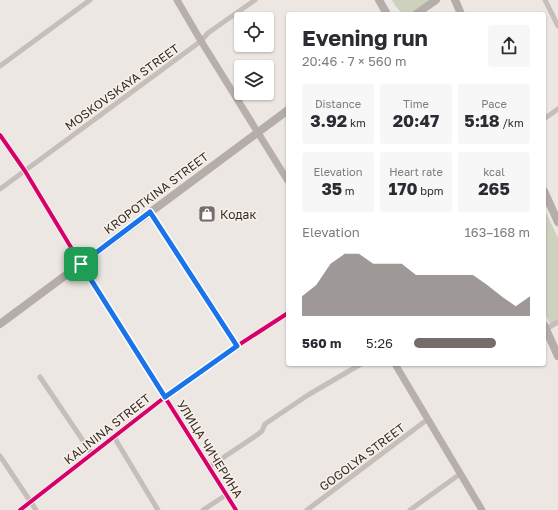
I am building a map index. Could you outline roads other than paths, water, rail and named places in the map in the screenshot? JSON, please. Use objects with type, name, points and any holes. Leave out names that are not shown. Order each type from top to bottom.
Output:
[{"type":"main road","points":[[379,0],[386,12]]},
{"type":"main road","points":[[419,12],[436,0]]},
{"type":"main road","points":[[455,0],[460,12]]},
{"type":"main road","name":"KROPOTKINA STREET","points":[[0,324],[286,111]]},
{"type":"main road","points":[[546,195],[558,222]]},
{"type":"main road","points":[[546,329],[558,356]]},
{"type":"street","points":[[0,66],[90,0]]},
{"type":"street","points":[[177,0],[286,178]]},
{"type":"street","name":"MOSKOVSKAYA STREET","points":[[0,189],[201,41],[208,33],[255,0]]},
{"type":"street","points":[[545,0],[558,26]]},
{"type":"street","points":[[546,118],[558,109]]},
{"type":"street","name":"УЛИЦА ЧИЧЕРИНА","points":[[0,135],[25,171],[81,264],[236,510]]},
{"type":"street","points":[[150,212],[237,346]]},
{"type":"street","name":"KALININA STREET","points":[[20,510],[165,397],[237,346],[286,314]]},
{"type":"street","points":[[546,327],[558,322]]},
{"type":"street","points":[[209,467],[257,435],[265,424],[308,395],[358,366]]},
{"type":"street","points":[[396,366],[482,510]]},
{"type":"street","name":"KALININA STREET","points":[[40,377],[92,454]]},
{"type":"street","name":"GOGOLYA STREET","points":[[307,510],[428,419]]},
{"type":"street","name":"KALININA STREET","points":[[114,437],[158,510]]},
{"type":"street","points":[[0,456],[36,510]]},
{"type":"street","points":[[410,510],[460,474]]},
{"type":"street","name":"УЛИЦА ЧИЧЕРИНА","points":[[203,510],[226,495]]},
{"type":"place","name":"Кодак","points":[[207,214]]}]
